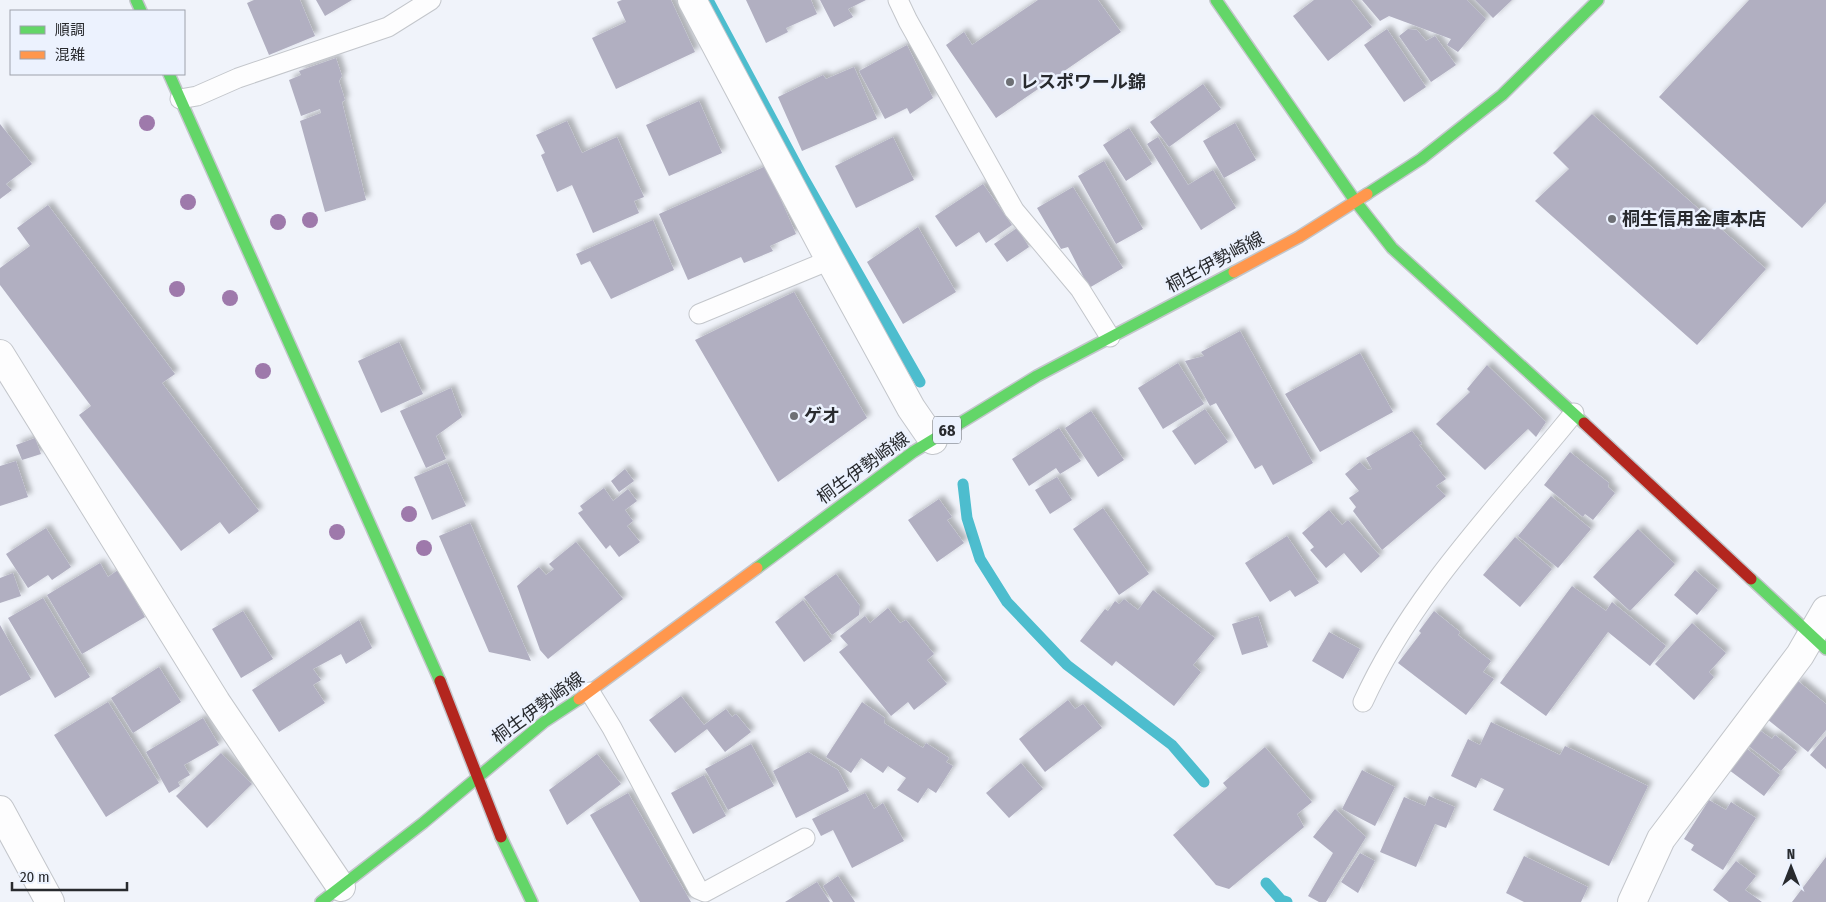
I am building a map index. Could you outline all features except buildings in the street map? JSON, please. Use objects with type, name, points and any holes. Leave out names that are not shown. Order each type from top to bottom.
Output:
[{"type":"street","points":[[692,0],[830,260],[911,408],[932,440]]},
{"type":"street","points":[[1216,0],[1356,202],[1392,248],[1574,413],[1819,642]]},
{"type":"street","name":"桐生伊勢崎線","points":[[331,894],[423,823],[544,722],[590,692],[913,452],[1037,376],[1266,255],[1356,202],[1421,159],[1502,94],[1598,0]]},
{"type":"street","points":[[169,75],[312,392],[479,775],[502,840],[532,902]]},
{"type":"street","points":[[0,354],[216,702],[331,894]]},
{"type":"street","points":[[1632,902],[1662,839],[1800,655],[1819,642],[1826,610]]},
{"type":"street","points":[[0,810],[50,902]]},
{"type":"lane","points":[[180,99],[197,96],[247,75],[388,27],[431,0]]},
{"type":"lane","points":[[898,0],[1014,210],[1080,289],[1110,337]]},
{"type":"lane","points":[[699,314],[830,260]]},
{"type":"lane","points":[[1363,702],[1377,670],[1444,569],[1574,413]]},
{"type":"lane","points":[[590,692],[612,728],[698,889],[705,892],[805,838]]},
{"type":"waterway","points":[[708,0],[804,179],[920,382]]},
{"type":"waterway","points":[[963,484],[967,518],[980,559],[1007,602],[1067,665],[1172,745],[1204,782]]},
{"type":"waterway","points":[[1266,883],[1281,900],[1287,902]]},
{"type":"traffic: fast","points":[[136,0],[141,10]]},
{"type":"traffic: fast","points":[[1216,0],[1356,202],[1392,248],[1584,423]]},
{"type":"traffic: fast","points":[[1367,194],[1421,159],[1502,95],[1598,0]]},
{"type":"traffic: fast","points":[[169,75],[440,681]]},
{"type":"traffic: fast","points":[[757,568],[913,452],[1037,376],[1234,272]]},
{"type":"traffic: fast","points":[[1751,579],[1826,649]]},
{"type":"traffic: fast","points":[[321,902],[423,823],[544,722],[579,699]]},
{"type":"traffic: fast","points":[[501,837],[532,902]]},
{"type":"traffic: slow","points":[[1234,272],[1299,237],[1367,194]]},
{"type":"traffic: slow","points":[[579,699],[757,568]]},
{"type":"traffic: jam","points":[[1584,423],[1751,579]]},
{"type":"traffic: jam","points":[[440,681],[501,837]]},
{"type":"place","name":"レスポワール錦","points":[[1010,82]]},
{"type":"place","name":"桐生信用金庫本店","points":[[1612,219]]},
{"type":"place","name":"ゲオ","points":[[794,416]]}]
